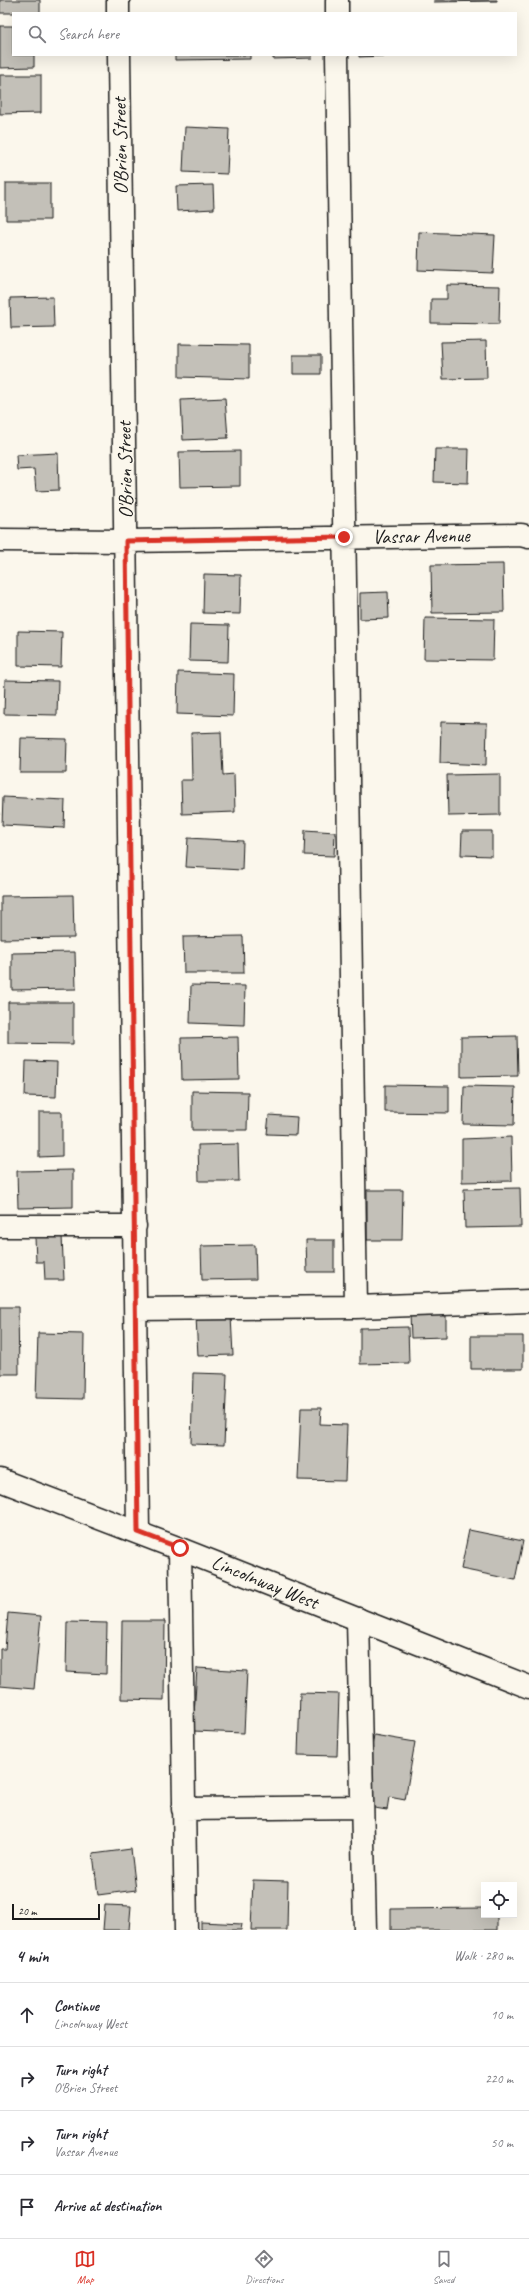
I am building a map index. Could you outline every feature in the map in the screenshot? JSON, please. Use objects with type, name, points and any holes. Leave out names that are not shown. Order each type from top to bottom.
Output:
[{"type":"street","points":[[118,0],[118,12]]},
{"type":"street","points":[[337,0],[337,12]]},
{"type":"street","name":"O'Brien Street","points":[[119,56],[138,1532]]},
{"type":"street","points":[[337,56],[356,1307]]},
{"type":"street","name":"Vassar Avenue","points":[[0,540],[126,541],[521,535],[529,537]]},
{"type":"street","points":[[0,1226],[135,1226]]},
{"type":"street","points":[[136,1310],[356,1307],[529,1302]]},
{"type":"street","name":"Lincolnway West","points":[[0,1480],[180,1548],[529,1687]]},
{"type":"street","points":[[180,1548],[186,1930]]},
{"type":"street","points":[[358,1619],[365,1930]]},
{"type":"street","points":[[183,1809],[362,1807]]},
{"type":"building","points":[[0,0],[40,0],[40,12],[0,13]]},
{"type":"building","points":[[434,0],[497,0],[497,1],[434,2]]},
{"type":"building","points":[[0,26],[12,26],[12,56],[34,56],[34,67],[0,68]]},
{"type":"building","points":[[175,56],[250,56],[250,59],[175,60]]},
{"type":"building","points":[[273,56],[312,56],[312,58],[273,59]]},
{"type":"building","points":[[359,56],[384,56],[359,57]]},
{"type":"building","points":[[0,75],[41,75],[41,113],[0,114]]},
{"type":"building","points":[[185,127],[229,129],[227,174],[183,172]]},
{"type":"building","points":[[6,183],[50,183],[50,220],[6,220]]},
{"type":"building","points":[[213,185],[214,209],[177,211],[176,186]]},
{"type":"building","points":[[419,232],[495,235],[493,273],[418,270]]},
{"type":"building","points":[[447,285],[500,286],[499,324],[431,323],[431,299],[447,299]]},
{"type":"building","points":[[53,297],[54,327],[11,328],[10,298]]},
{"type":"building","points":[[486,341],[487,378],[443,379],[441,342]]},
{"type":"building","points":[[179,344],[249,345],[249,379],[179,377]]},
{"type":"building","points":[[293,355],[321,355],[321,374],[293,374]]},
{"type":"building","points":[[225,398],[228,438],[183,440],[181,400]]},
{"type":"building","points":[[435,449],[469,449],[468,483],[434,482]]},
{"type":"building","points":[[240,451],[240,486],[180,487],[179,452]]},
{"type":"building","points":[[58,453],[59,490],[36,491],[34,469],[17,470],[16,455]]},
{"type":"building","points":[[503,564],[504,612],[432,613],[431,565]]},
{"type":"building","points":[[204,574],[241,575],[240,614],[203,613]]},
{"type":"building","points":[[388,592],[389,618],[360,619],[360,593]]},
{"type":"building","points":[[425,618],[494,619],[493,660],[424,659]]},
{"type":"building","points":[[190,624],[229,625],[228,662],[189,661]]},
{"type":"building","points":[[18,631],[62,632],[61,667],[18,666]]},
{"type":"building","points":[[178,672],[234,674],[233,716],[177,714]]},
{"type":"building","points":[[5,680],[58,681],[57,715],[4,714]]},
{"type":"building","points":[[441,722],[487,723],[486,765],[440,763]]},
{"type":"building","points":[[221,732],[223,775],[234,774],[235,812],[182,814],[181,780],[192,780],[191,733]]},
{"type":"building","points":[[21,738],[67,739],[66,773],[20,773]]},
{"type":"building","points":[[500,774],[500,815],[448,816],[447,775]]},
{"type":"building","points":[[3,797],[65,800],[64,828],[2,825]]},
{"type":"building","points":[[305,830],[335,832],[334,856],[304,855]]},
{"type":"building","points":[[462,831],[492,831],[492,856],[461,855]]},
{"type":"building","points":[[188,838],[243,841],[242,870],[186,867]]},
{"type":"building","points":[[73,895],[74,938],[1,939],[1,896]]},
{"type":"building","points":[[243,936],[244,973],[184,973],[183,937]]},
{"type":"building","points":[[75,952],[76,989],[12,990],[12,953]]},
{"type":"building","points":[[191,985],[245,986],[244,1025],[190,1023]]},
{"type":"building","points":[[8,1002],[73,1002],[73,1044],[8,1043]]},
{"type":"building","points":[[517,1036],[518,1076],[461,1077],[461,1037]]},
{"type":"building","points":[[238,1037],[239,1079],[182,1080],[181,1038]]},
{"type":"building","points":[[26,1061],[57,1062],[56,1097],[25,1096]]},
{"type":"building","points":[[385,1085],[449,1086],[449,1113],[385,1112]]},
{"type":"building","points":[[464,1086],[515,1087],[514,1125],[463,1124]]},
{"type":"building","points":[[192,1091],[248,1092],[247,1130],[192,1130]]},
{"type":"building","points":[[39,1112],[62,1112],[62,1156],[39,1157]]},
{"type":"building","points":[[269,1115],[297,1117],[296,1135],[267,1134]]},
{"type":"building","points":[[511,1137],[512,1181],[462,1182],[462,1139]]},
{"type":"building","points":[[238,1144],[239,1181],[199,1181],[198,1145]]},
{"type":"building","points":[[73,1170],[73,1207],[18,1208],[17,1171]]},
{"type":"building","points":[[520,1188],[521,1227],[465,1228],[464,1189]]},
{"type":"building","points":[[367,1190],[403,1190],[402,1240],[367,1240]]},
{"type":"building","points":[[62,1236],[64,1280],[45,1280],[44,1262],[36,1262],[35,1237]]},
{"type":"building","points":[[306,1240],[334,1240],[334,1272],[307,1272]]},
{"type":"building","points":[[255,1245],[256,1279],[202,1280],[201,1246]]},
{"type":"building","points":[[0,1307],[18,1307],[19,1374],[0,1374]]},
{"type":"building","points":[[410,1314],[446,1314],[446,1337],[411,1338]]},
{"type":"building","points":[[231,1316],[233,1355],[198,1356],[196,1317]]},
{"type":"building","points":[[408,1327],[409,1363],[360,1364],[360,1328]]},
{"type":"building","points":[[38,1333],[84,1334],[83,1399],[36,1398]]},
{"type":"building","points":[[471,1336],[523,1336],[523,1369],[471,1369]]},
{"type":"building","points":[[193,1373],[227,1374],[224,1445],[191,1444]]},
{"type":"building","points":[[301,1408],[321,1408],[320,1424],[347,1425],[345,1481],[298,1480]]},
{"type":"building","points":[[469,1530],[523,1541],[515,1580],[461,1569]]},
{"type":"building","points":[[8,1613],[41,1616],[34,1689],[0,1686],[0,1649],[5,1649]]},
{"type":"building","points":[[122,1621],[165,1621],[164,1700],[121,1699]]},
{"type":"building","points":[[67,1622],[107,1623],[106,1674],[66,1672]]},
{"type":"building","points":[[197,1668],[247,1671],[244,1733],[193,1731]]},
{"type":"building","points":[[300,1693],[339,1694],[337,1756],[298,1755]]},
{"type":"building","points":[[374,1735],[415,1742],[405,1800],[389,1797],[387,1810],[362,1806]]},
{"type":"building","points":[[131,1849],[136,1890],[98,1895],[93,1854]]},
{"type":"building","points":[[253,1880],[288,1881],[287,1930],[251,1930]]},
{"type":"building","points":[[105,1905],[131,1906],[129,1930],[103,1930]]},
{"type":"building","points":[[481,1908],[481,1918],[497,1918],[497,1930],[391,1930],[391,1909]]},
{"type":"building","points":[[201,1922],[242,1924],[241,1930],[201,1930]]},
{"type":"route","points":[[180,1548],[138,1532],[126,541],[344,537]]}]
